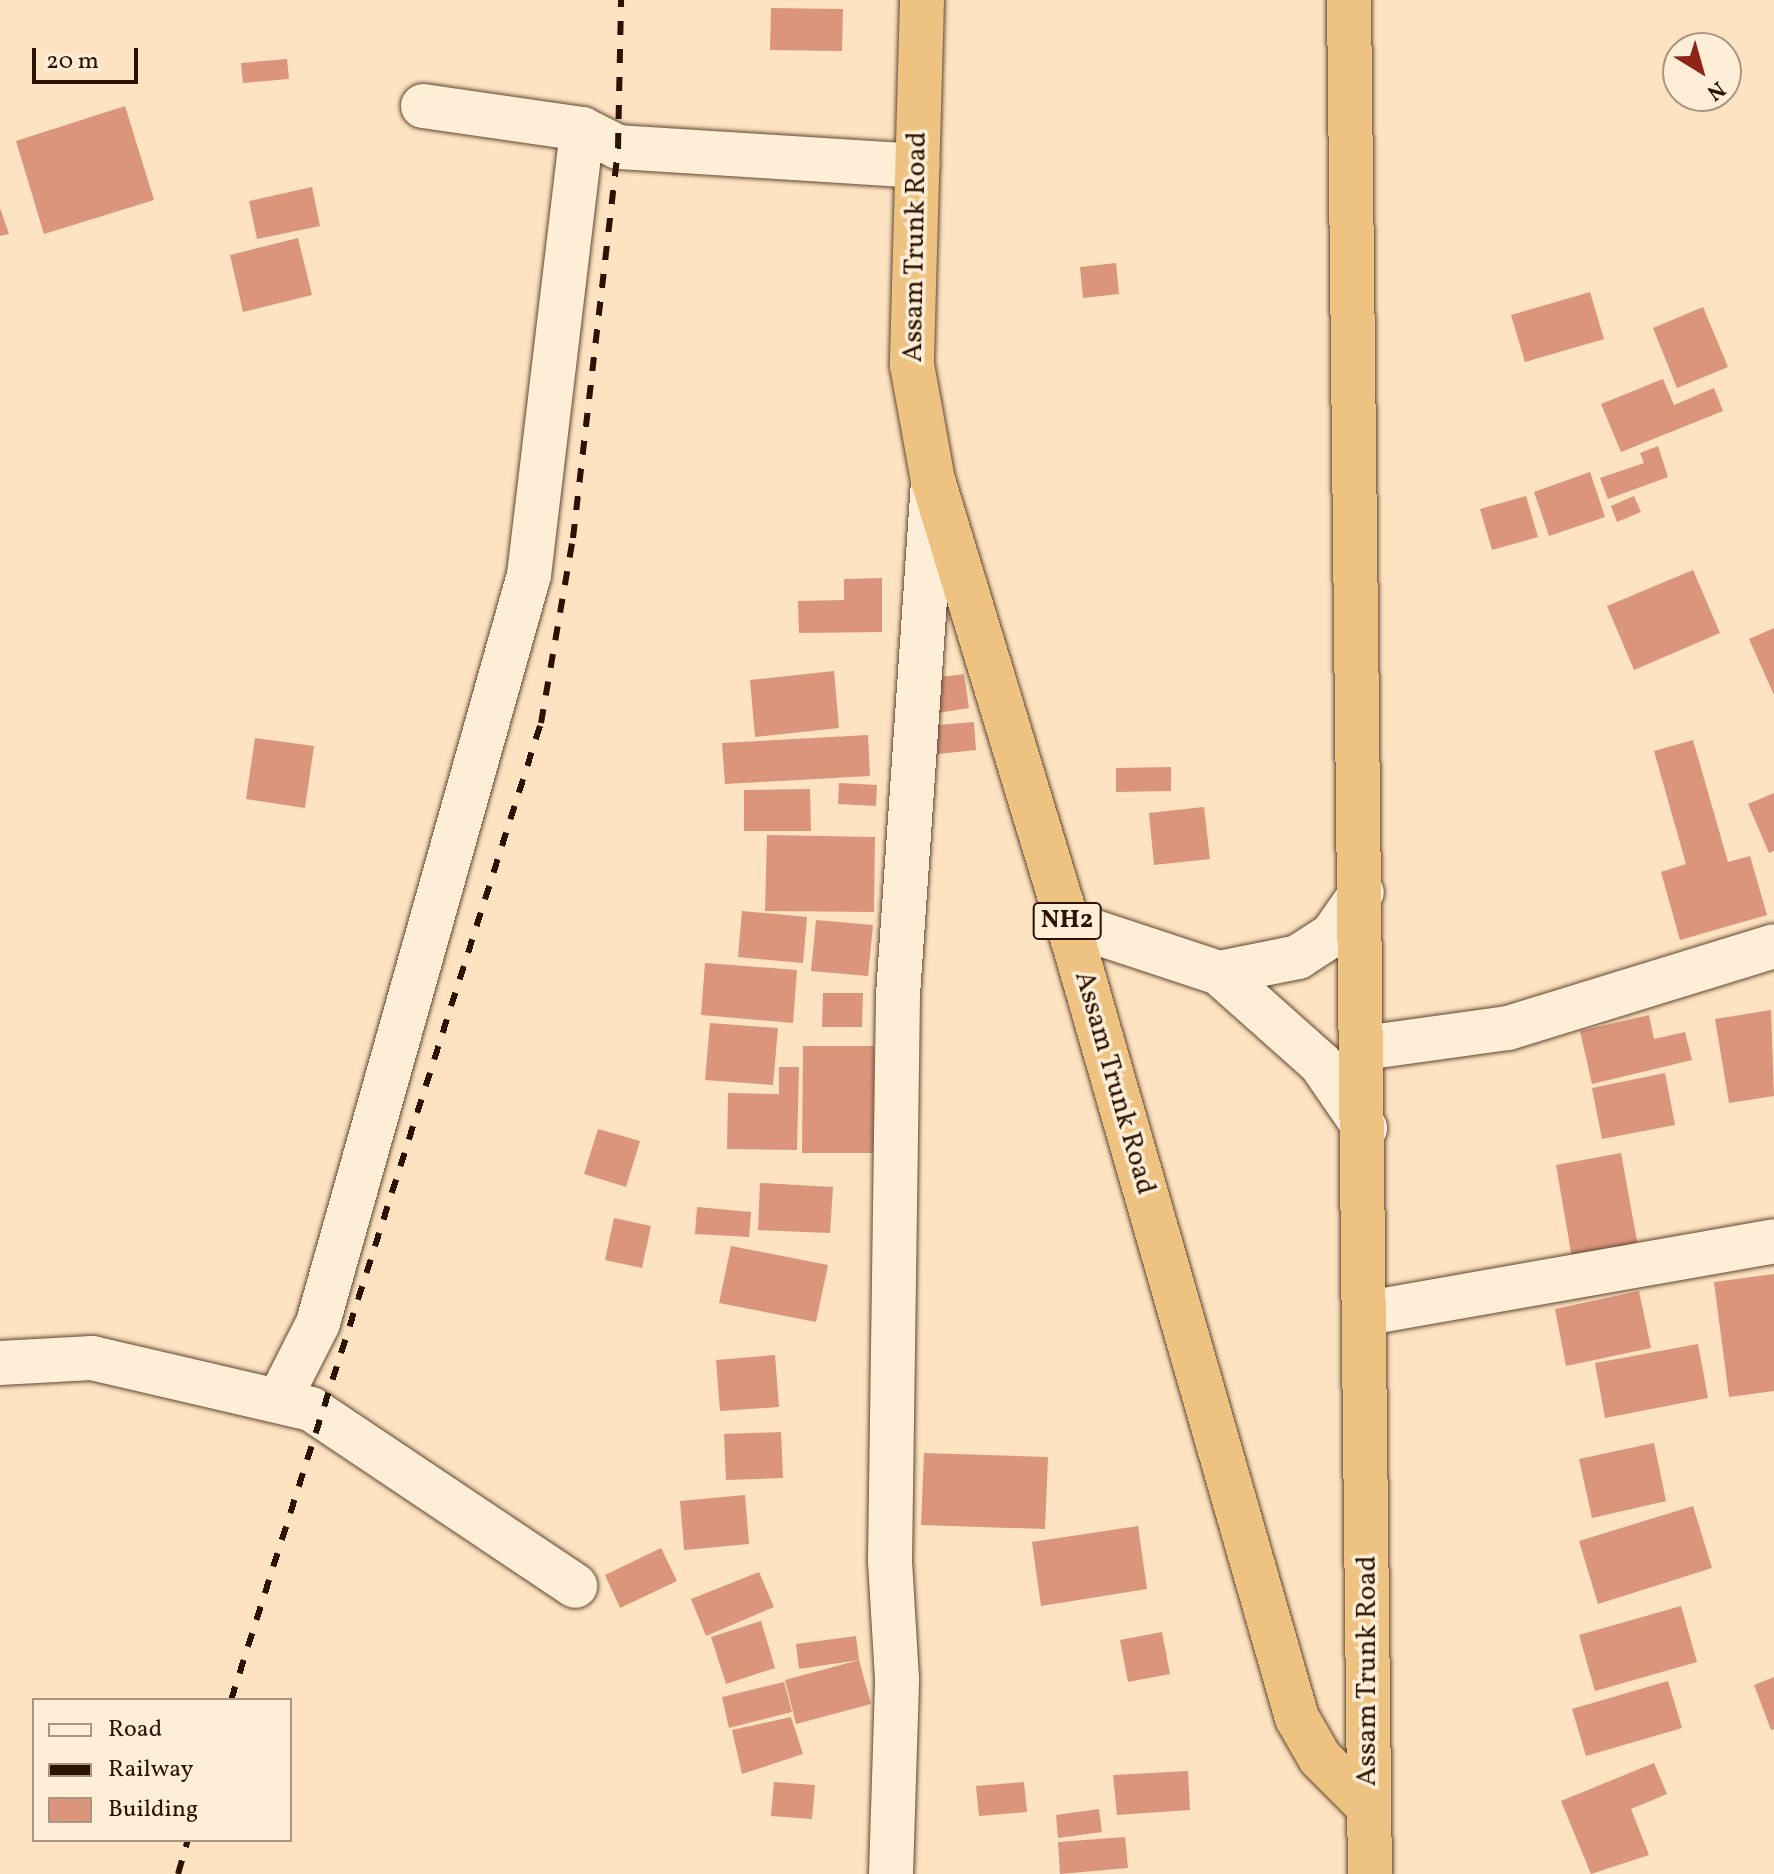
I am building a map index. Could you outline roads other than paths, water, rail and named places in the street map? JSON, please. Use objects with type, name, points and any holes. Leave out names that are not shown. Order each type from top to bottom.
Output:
[{"type":"highway","name":"Assam Trunk Road","points":[[922,0],[912,365],[933,480],[1068,923],[1297,1718],[1320,1758],[1368,1806]]},
{"type":"highway","name":"Assam Trunk Road","points":[[1349,0],[1365,1128],[1370,1874]]},
{"type":"street","points":[[423,106],[582,129],[618,147],[917,166]]},
{"type":"street","points":[[279,1400],[318,1323],[529,575],[582,129]]},
{"type":"street","points":[[891,1874],[897,1679],[890,1561],[898,995],[933,480]]},
{"type":"street","points":[[1219,973],[1298,957],[1332,935],[1362,892]]},
{"type":"street","points":[[1068,923],[1219,973],[1321,1064],[1365,1128]]},
{"type":"street","points":[[1364,1048],[1508,1028],[1774,946]]},
{"type":"street","points":[[1367,1313],[1774,1241]]},
{"type":"street","points":[[0,1363],[92,1358],[279,1400],[341,1426],[575,1586]]},
{"type":"railway","points":[[232,1698],[541,723],[573,538],[618,147],[621,0]]},
{"type":"railway","points":[[178,1874],[187,1842]]}]
